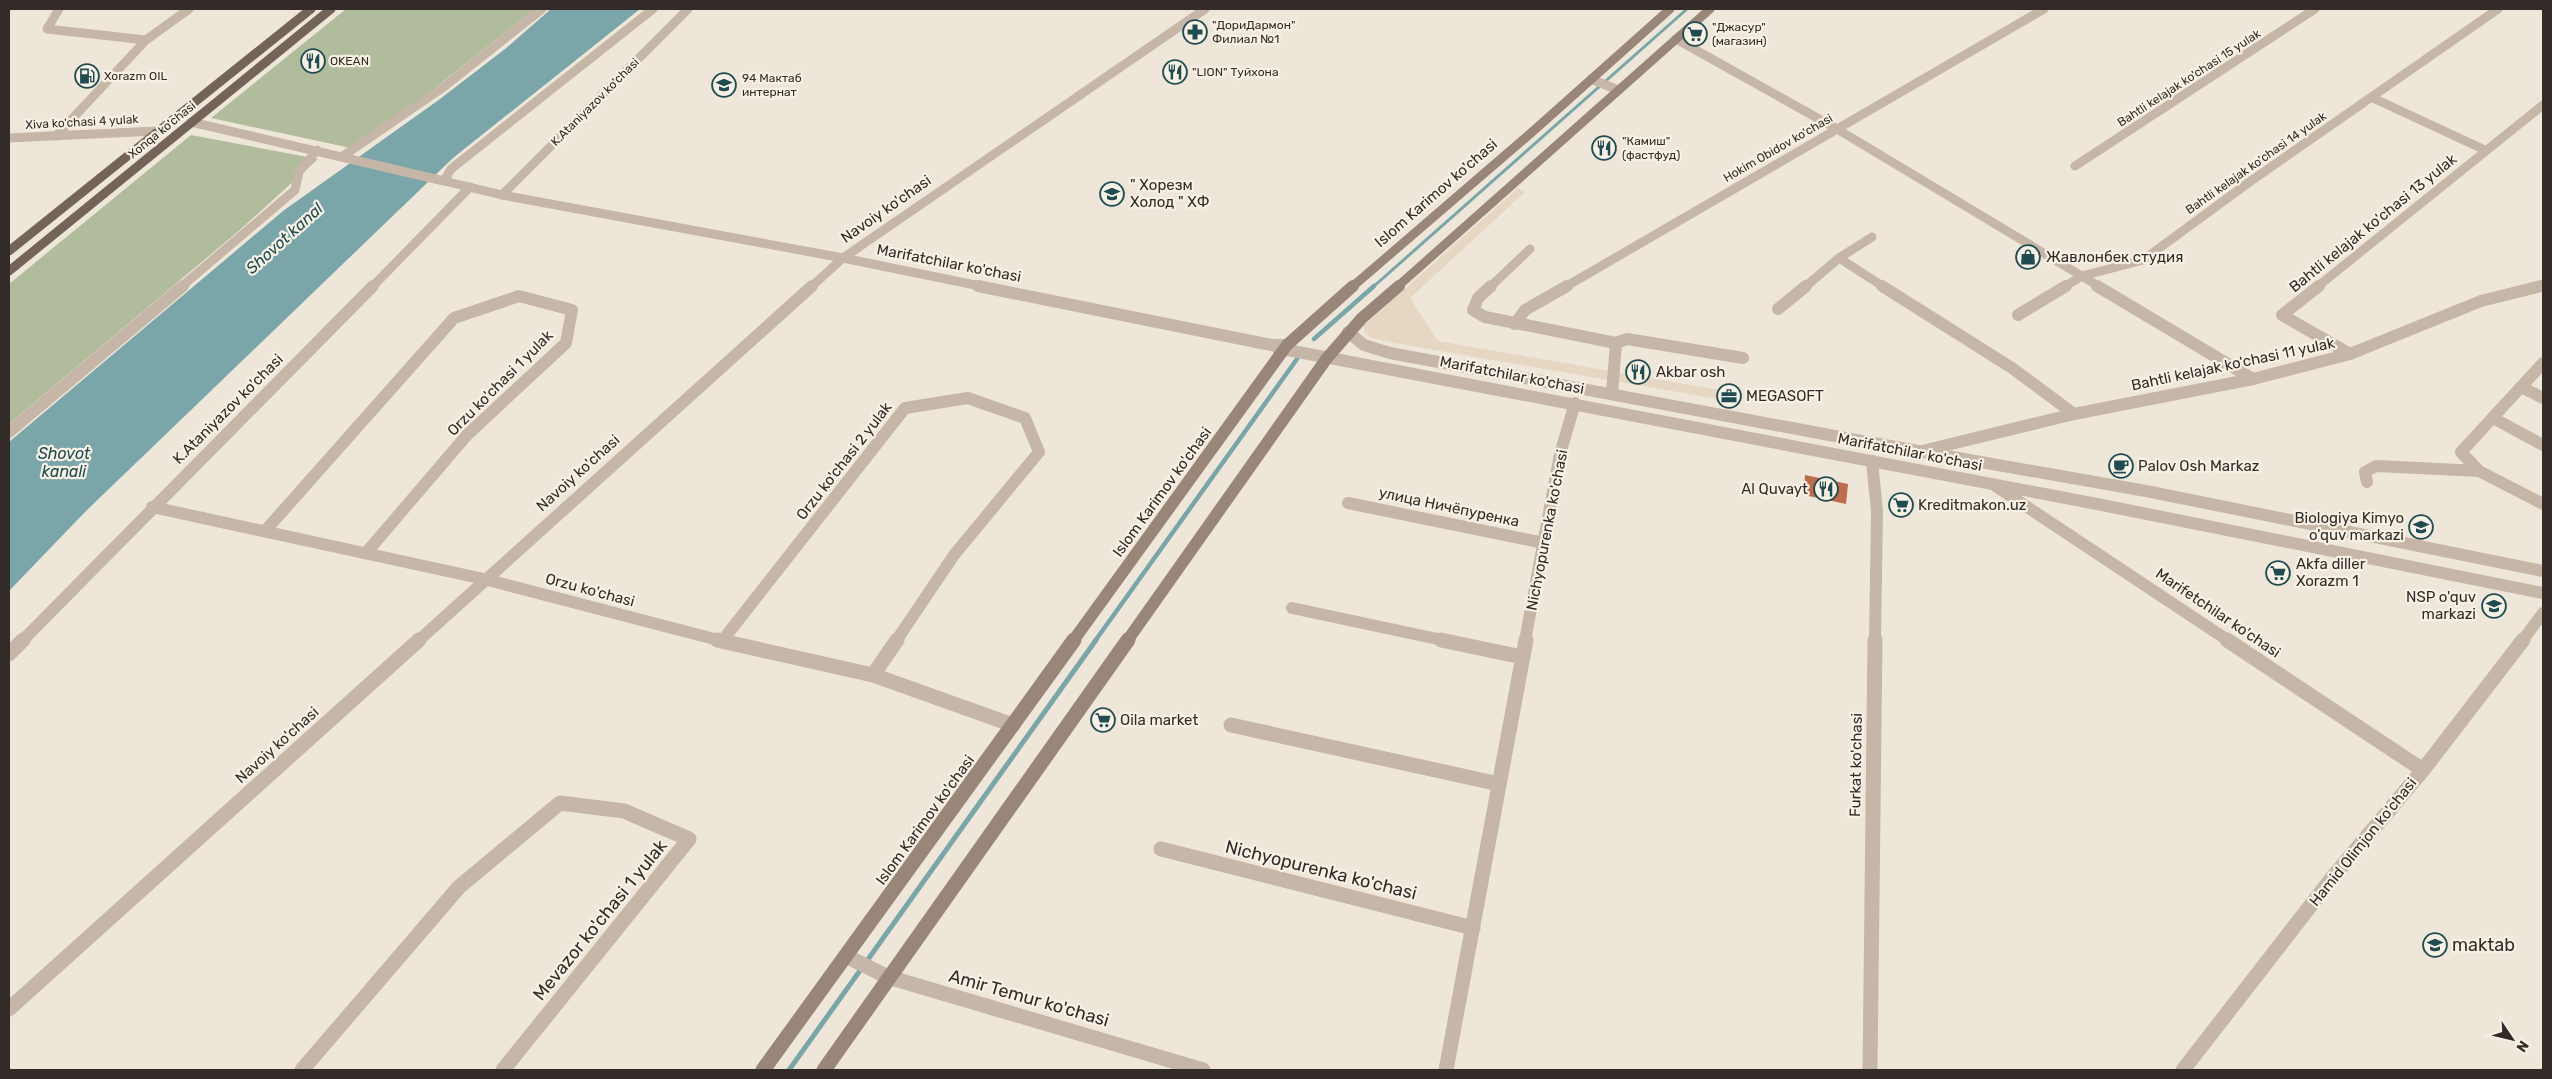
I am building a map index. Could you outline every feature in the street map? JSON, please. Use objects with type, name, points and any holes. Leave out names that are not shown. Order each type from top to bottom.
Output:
[{"type":"main road","name":"Xonqa ko'chasi","points":[[9,251],[312,9]]},
{"type":"main road","name":"Xonqa ko'chasi","points":[[9,271],[331,9]]},
{"type":"main road","name":"Islom Karimov ko'chasi","points":[[763,1070],[1285,348],[1306,326],[1670,9]]},
{"type":"main road","points":[[824,1070],[1327,358],[1348,332],[1710,9]]},
{"type":"street","points":[[59,9],[47,29],[146,40]]},
{"type":"street","points":[[56,136],[95,92],[146,40],[189,9]]},
{"type":"street","points":[[343,156],[407,115],[492,53],[542,9]]},
{"type":"street","points":[[444,181],[451,168],[653,9]]},
{"type":"street","name":"K.Ataniyazov ko'chasi","points":[[502,195],[688,9]]},
{"type":"street","name":"Navoiy ko'chasi","points":[[9,1009],[484,579],[843,258],[1205,9]]},
{"type":"street","name":"Hokim Obidov ko'chasi","points":[[1515,324],[1525,310],[2044,9]]},
{"type":"street","name":"Bahtli kelajak ko'chasi 15 yulak","points":[[2075,166],[2316,9]]},
{"type":"street","name":"Bahtli kelajak ko'chasi 14 yulak","points":[[2018,315],[2082,276],[2143,260],[2248,183],[2373,98],[2498,9]]},
{"type":"street","points":[[1676,39],[1837,129],[2253,379]]},
{"type":"street","points":[[1591,79],[1618,90]]},
{"type":"street","points":[[2373,98],[2485,150]]},
{"type":"street","name":"Bahtli kelajak ko'chasi 13 yulak","points":[[2350,354],[2282,314],[2543,105]]},
{"type":"street","name":"Marifatchilar ko'chasi","points":[[191,122],[343,156],[502,195],[843,258],[1327,358],[1575,403],[2543,593]]},
{"type":"street","name":"Xiva ko'chasi 4 yulak","points":[[9,138],[157,131]]},
{"type":"street","points":[[9,432],[295,190],[299,172],[317,150]]},
{"type":"street","name":"K.Ataniyazov ko'chasi","points":[[9,654],[152,507],[470,187]]},
{"type":"street","points":[[1778,309],[1839,258],[1872,237]]},
{"type":"street","points":[[1530,249],[1478,298],[1473,310],[1485,318],[1616,343],[1627,339],[1743,358]]},
{"type":"street","points":[[1839,258],[2012,368],[2074,414]]},
{"type":"street","name":"Bahtli kelajak ko'chasi 11 yulak","points":[[1922,451],[2074,414],[2253,379],[2350,354],[2481,300],[2543,285]]},
{"type":"street","name":"Orzu ko'chasi 1 yulak","points":[[265,531],[454,318],[519,296],[572,310],[566,343],[468,435],[366,553]]},
{"type":"street","name":"Marifatchilar ko'chasi","points":[[1348,332],[1364,345],[1390,353],[2146,491],[2543,571]]},
{"type":"street","points":[[1612,393],[1616,343]]},
{"type":"street","points":[[2543,363],[2461,452],[2479,471],[2543,504]]},
{"type":"street","points":[[2521,387],[2543,398]]},
{"type":"street","name":"Orzu ko'chasi 2 yulak","points":[[722,641],[905,408],[968,398],[1025,418],[1039,452],[954,555],[873,675]]},
{"type":"street","name":"Nichyopurenka ko'chasi","points":[[1446,1070],[1560,454],[1575,403]]},
{"type":"street","points":[[2493,418],[2543,444]]},
{"type":"street","name":"Furkat ko'chasi","points":[[1870,1070],[1876,511],[1872,461]]},
{"type":"street","points":[[2367,482],[2365,472],[2376,466],[2479,471]]},
{"type":"street","name":"Marifetchilar ko'chasi","points":[[1994,485],[2423,770]]},
{"type":"street","name":"улица Ничёпуренка","points":[[1348,503],[1544,543]]},
{"type":"street","name":"Orzu ko'chasi","points":[[152,507],[484,579],[722,641],[873,675],[1013,726]]},
{"type":"street","points":[[1292,608],[1522,657]]},
{"type":"street","name":"Hamid Olimjon ko'chasi","points":[[2183,1070],[2332,878],[2423,770],[2543,613]]},
{"type":"street","points":[[1231,726],[1499,784]]},
{"type":"street","name":"Mevazor ko'chasi 1 yulak","points":[[302,1070],[459,887],[560,803],[624,811],[689,839],[503,1070]]},
{"type":"street","name":"Nichyopurenka ko'chasi","points":[[1161,849],[1472,928]]},
{"type":"street","name":"Amir Temur ko'chasi","points":[[846,956],[888,977],[1203,1070]]},
{"type":"green space","points":[[346,9],[535,9],[408,109],[351,148],[211,118]]},
{"type":"green space","points":[[191,135],[318,159],[241,229],[9,424],[9,284]]},
{"type":"shaded area","points":[[1518,188],[1525,192],[1410,298],[1438,341],[1736,393],[1736,402],[1394,343],[1371,338],[1365,333],[1363,326]]},
{"type":"water","name":"Shovot kanali","points":[[551,9],[640,9],[453,158],[86,511],[9,591],[9,442],[283,211],[440,99],[505,49]]},
{"type":"building","name":"Al Quvayt","points":[[1805,475],[1848,484],[1846,504],[1804,495]]},
{"type":"waterway","points":[[1373,287],[1687,9]]},
{"type":"waterway","points":[[1314,339],[1374,286]]},
{"type":"waterway","points":[[1095,641],[1297,359]]},
{"type":"waterway","points":[[789,1070],[1096,640]]},
{"type":"place","name":"\"ДориДармон\" Филиал №1","points":[[1195,32]]},
{"type":"place","name":"\"Джасур\" (магазин)","points":[[1695,34]]},
{"type":"place","name":"OKEAN","points":[[313,61]]},
{"type":"place","name":"\"LION\" Туйхона","points":[[1175,72]]},
{"type":"place","name":"Xorazm OIL","points":[[87,76]]},
{"type":"place","name":"94 Мактаб интернат","points":[[724,85]]},
{"type":"place","name":"\"Камиш\" (фастфуд)","points":[[1604,148]]},
{"type":"place","name":"\" Хорезм Холод \" ХФ","points":[[1112,194]]},
{"type":"place","name":"Жавлонбек студия","points":[[2028,257]]},
{"type":"place","name":"Akbar osh","points":[[1638,372]]},
{"type":"place","name":"MEGASOFT","points":[[1729,396]]},
{"type":"place","name":"Palov Osh Markaz","points":[[2121,466]]},
{"type":"place","name":"Al Quvayt","points":[[1826,489]]},
{"type":"place","name":"Kreditmakon.uz","points":[[1901,505]]},
{"type":"place","name":"Biologiya Kimyo o'quv markazi","points":[[2421,527]]},
{"type":"place","name":"Akfa diller Xorazm 1","points":[[2278,573]]},
{"type":"place","name":"NSP o'quv markazi","points":[[2494,606]]},
{"type":"place","name":"Oila market","points":[[1103,720]]},
{"type":"place","name":"maktab","points":[[2435,945]]},
{"type":"water label","name":"Shovot kanal","points":[[284,238]]}]
